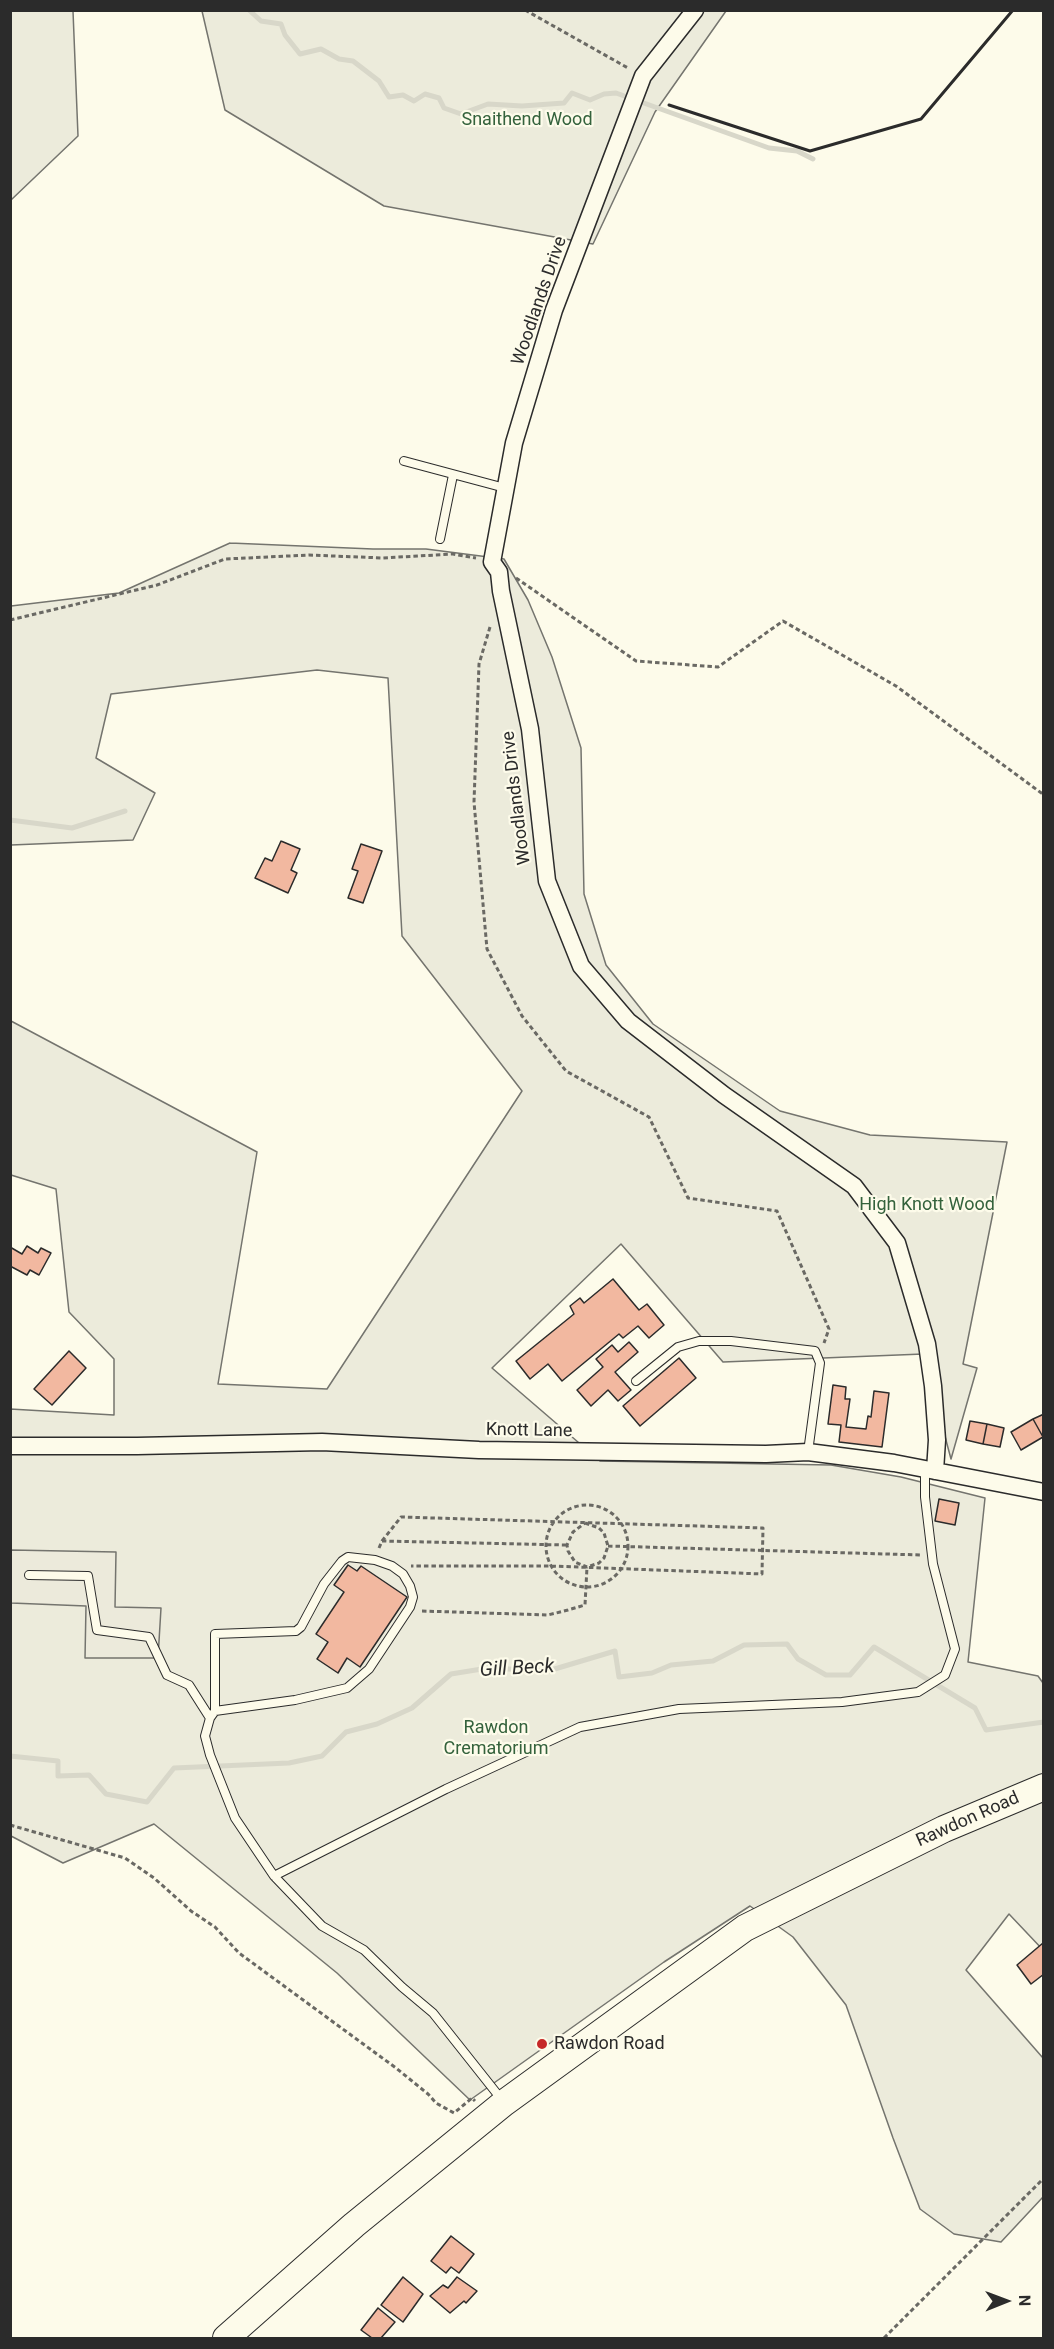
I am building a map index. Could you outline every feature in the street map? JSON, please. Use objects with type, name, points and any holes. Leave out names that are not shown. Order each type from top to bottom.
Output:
[{"type":"main road","name":"Rawdon Road","points":[[226,2338],[354,2225],[495,2110],[745,1928],[944,1829],[1044,1787]]},
{"type":"street","name":"Woodlands Drive","points":[[695,10],[641,82],[554,310],[514,443],[492,562],[499,572],[530,729],[547,881],[581,966],[628,1022],[723,1095],[854,1186],[897,1243],[927,1344],[937,1440],[930,1470]]},
{"type":"street","name":"Knott Lane","points":[[10,1446],[322,1442],[479,1450],[766,1454],[808,1452],[930,1470],[1044,1492]]},
{"type":"lane","points":[[404,461],[505,488]]},
{"type":"lane","points":[[440,539],[453,475]]},
{"type":"lane","points":[[636,1381],[678,1347],[699,1341],[731,1341],[815,1351],[820,1363],[808,1452]]},
{"type":"lane","points":[[274,1875],[446,1789],[580,1727],[679,1709],[842,1702],[918,1692],[945,1675],[955,1649],[932,1555],[925,1497],[930,1470]]},
{"type":"lane","points":[[212,1715],[347,1688],[369,1669],[408,1610],[413,1597],[403,1574],[392,1566],[375,1560],[348,1557],[342,1561],[324,1584],[301,1627],[296,1631],[215,1634],[212,1715],[205,1736],[210,1755],[235,1818],[274,1875],[322,1926],[364,1950],[433,2013],[495,2110]]},
{"type":"lane","points":[[29,1575],[88,1576],[97,1630],[149,1637],[167,1675],[189,1685],[212,1715]]},
{"type":"path","points":[[525,10],[641,82]]},
{"type":"path","points":[[10,620],[158,585],[225,559],[309,555],[383,558],[453,554],[492,562],[636,661],[717,667],[783,621],[896,686],[1044,795]]},
{"type":"path","points":[[589,1504],[608,1510],[622,1524],[628,1536],[629,1548],[626,1563],[608,1582],[587,1587],[569,1584],[557,1575],[545,1550],[546,1536],[552,1523],[562,1512],[574,1506],[589,1504]]},
{"type":"path","points":[[375,1560],[382,1541],[401,1517],[763,1528],[762,1574],[551,1566],[392,1566]]},
{"type":"path","points":[[585,1523],[599,1528],[604,1533],[608,1546],[604,1558],[599,1563],[587,1567],[575,1562],[567,1545],[573,1532],[585,1523]]},
{"type":"path","points":[[382,1541],[567,1545]]},
{"type":"path","points":[[608,1546],[932,1555]]},
{"type":"path","points":[[408,1610],[548,1615],[585,1605],[587,1567]]},
{"type":"path","points":[[10,1825],[125,1858],[154,1878],[191,1911],[215,1927],[239,1953],[396,2068],[436,2103],[454,2113],[472,2098],[495,2110]]},
{"type":"path","points":[[884,2338],[1044,2178]]},
{"type":"green space","points":[[11,10],[73,11],[78,136],[11,200]]},
{"type":"green space","name":"Snaithend Wood","points":[[202,11],[726,11],[655,112],[593,244],[384,206],[225,110]]},
{"type":"green space","points":[[230,543],[426,549],[504,559],[528,600],[552,657],[581,748],[584,894],[606,965],[653,1024],[780,1111],[870,1135],[1007,1142],[963,1364],[977,1368],[951,1459],[923,1354],[723,1362],[621,1244],[492,1368],[600,1461],[831,1465],[901,1477],[985,1498],[968,1662],[1038,1676],[1043,1683],[1044,1951],[1009,1914],[966,1970],[1043,2058],[1043,2197],[1001,2242],[954,2234],[920,2209],[846,2005],[793,1937],[750,1906],[664,1962],[470,2100],[337,1973],[154,1824],[63,1863],[11,1836],[10,1409],[114,1415],[114,1359],[69,1312],[56,1189],[11,1175],[11,1021],[257,1152],[218,1384],[327,1389],[522,1091],[402,936],[388,678],[317,670],[111,694],[96,758],[155,793],[133,840],[11,845],[11,606],[119,593]]},
{"type":"shaded area","points":[[11,1550],[116,1552],[115,1607],[161,1608],[158,1658],[85,1658],[86,1606],[11,1603]]},
{"type":"building","points":[[281,841],[300,849],[291,870],[297,873],[288,893],[255,878],[265,858],[272,861]]},
{"type":"building","points":[[361,844],[382,851],[363,903],[348,898],[358,871],[352,869]]},
{"type":"building","points":[[27,1246],[38,1253],[41,1248],[51,1253],[39,1275],[30,1270],[27,1275],[10,1266],[10,1247],[22,1254]]},
{"type":"building","points":[[613,1279],[639,1310],[647,1304],[664,1325],[649,1338],[638,1326],[623,1338],[619,1334],[562,1381],[548,1364],[530,1379],[516,1361],[574,1314],[570,1306],[580,1298],[584,1303]]},
{"type":"building","points":[[629,1342],[638,1352],[615,1372],[631,1390],[618,1401],[608,1390],[591,1406],[577,1390],[603,1367],[596,1359],[612,1345],[618,1352]]},
{"type":"building","points":[[69,1351],[86,1368],[52,1405],[34,1389]]},
{"type":"building","points":[[679,1358],[696,1378],[640,1426],[623,1406]]},
{"type":"building","points":[[833,1385],[846,1387],[845,1399],[850,1399],[846,1427],[866,1429],[868,1416],[871,1417],[874,1391],[889,1393],[882,1447],[839,1442],[841,1425],[828,1424]]},
{"type":"building","points":[[1044,1414],[1044,1437],[1043,1437],[1033,1419]]},
{"type":"building","points":[[1033,1419],[1043,1437],[1021,1450],[1011,1432]]},
{"type":"building","points":[[970,1421],[987,1424],[983,1444],[966,1440]]},
{"type":"building","points":[[987,1424],[1004,1428],[1000,1447],[983,1444]]},
{"type":"building","points":[[939,1499],[959,1503],[955,1525],[935,1521]]},
{"type":"building","points":[[348,1565],[357,1571],[361,1566],[407,1597],[360,1667],[347,1658],[338,1673],[317,1659],[328,1642],[316,1634],[344,1592],[334,1585]]},
{"type":"building","points":[[1043,1943],[1044,1974],[1031,1984],[1017,1965]]},
{"type":"building","points":[[451,2236],[474,2254],[459,2273],[451,2267],[446,2273],[431,2261]]},
{"type":"building","points":[[403,2277],[423,2294],[403,2322],[381,2305]]},
{"type":"building","points":[[457,2277],[477,2291],[466,2303],[464,2301],[450,2313],[430,2296],[443,2285],[448,2288]]},
{"type":"building","points":[[378,2308],[395,2322],[381,2338],[372,2338],[361,2330]]},
{"type":"waterway","points":[[249,10],[261,21],[281,24],[285,35],[300,54],[321,49],[339,59],[353,61],[379,81],[389,97],[403,95],[414,101],[425,94],[439,98],[444,108],[461,114],[488,104],[522,106],[564,103],[572,93],[590,100],[604,94],[616,93],[769,148],[797,151],[813,159]]},
{"type":"waterway","points":[[10,820],[72,828],[125,811]]},
{"type":"waterway","name":"Gill Beck","points":[[10,1756],[58,1761],[58,1776],[89,1775],[106,1794],[147,1802],[174,1768],[289,1763],[322,1756],[346,1732],[377,1724],[412,1708],[451,1674],[488,1668],[548,1671],[615,1651],[619,1677],[652,1673],[671,1665],[713,1661],[744,1645],[787,1644],[798,1659],[826,1675],[850,1675],[874,1647],[975,1708],[986,1730],[1044,1722]]},
{"type":"wall","points":[[669,105],[810,151],[921,119],[1013,10]]},
{"type":"place","name":"Rawdon Road","points":[[542,2044]]},
{"type":"park label","name":"High Knott Wood","points":[[927,1205]]},
{"type":"park label","name":"Rawdon Crematorium","points":[[496,1738]]}]
